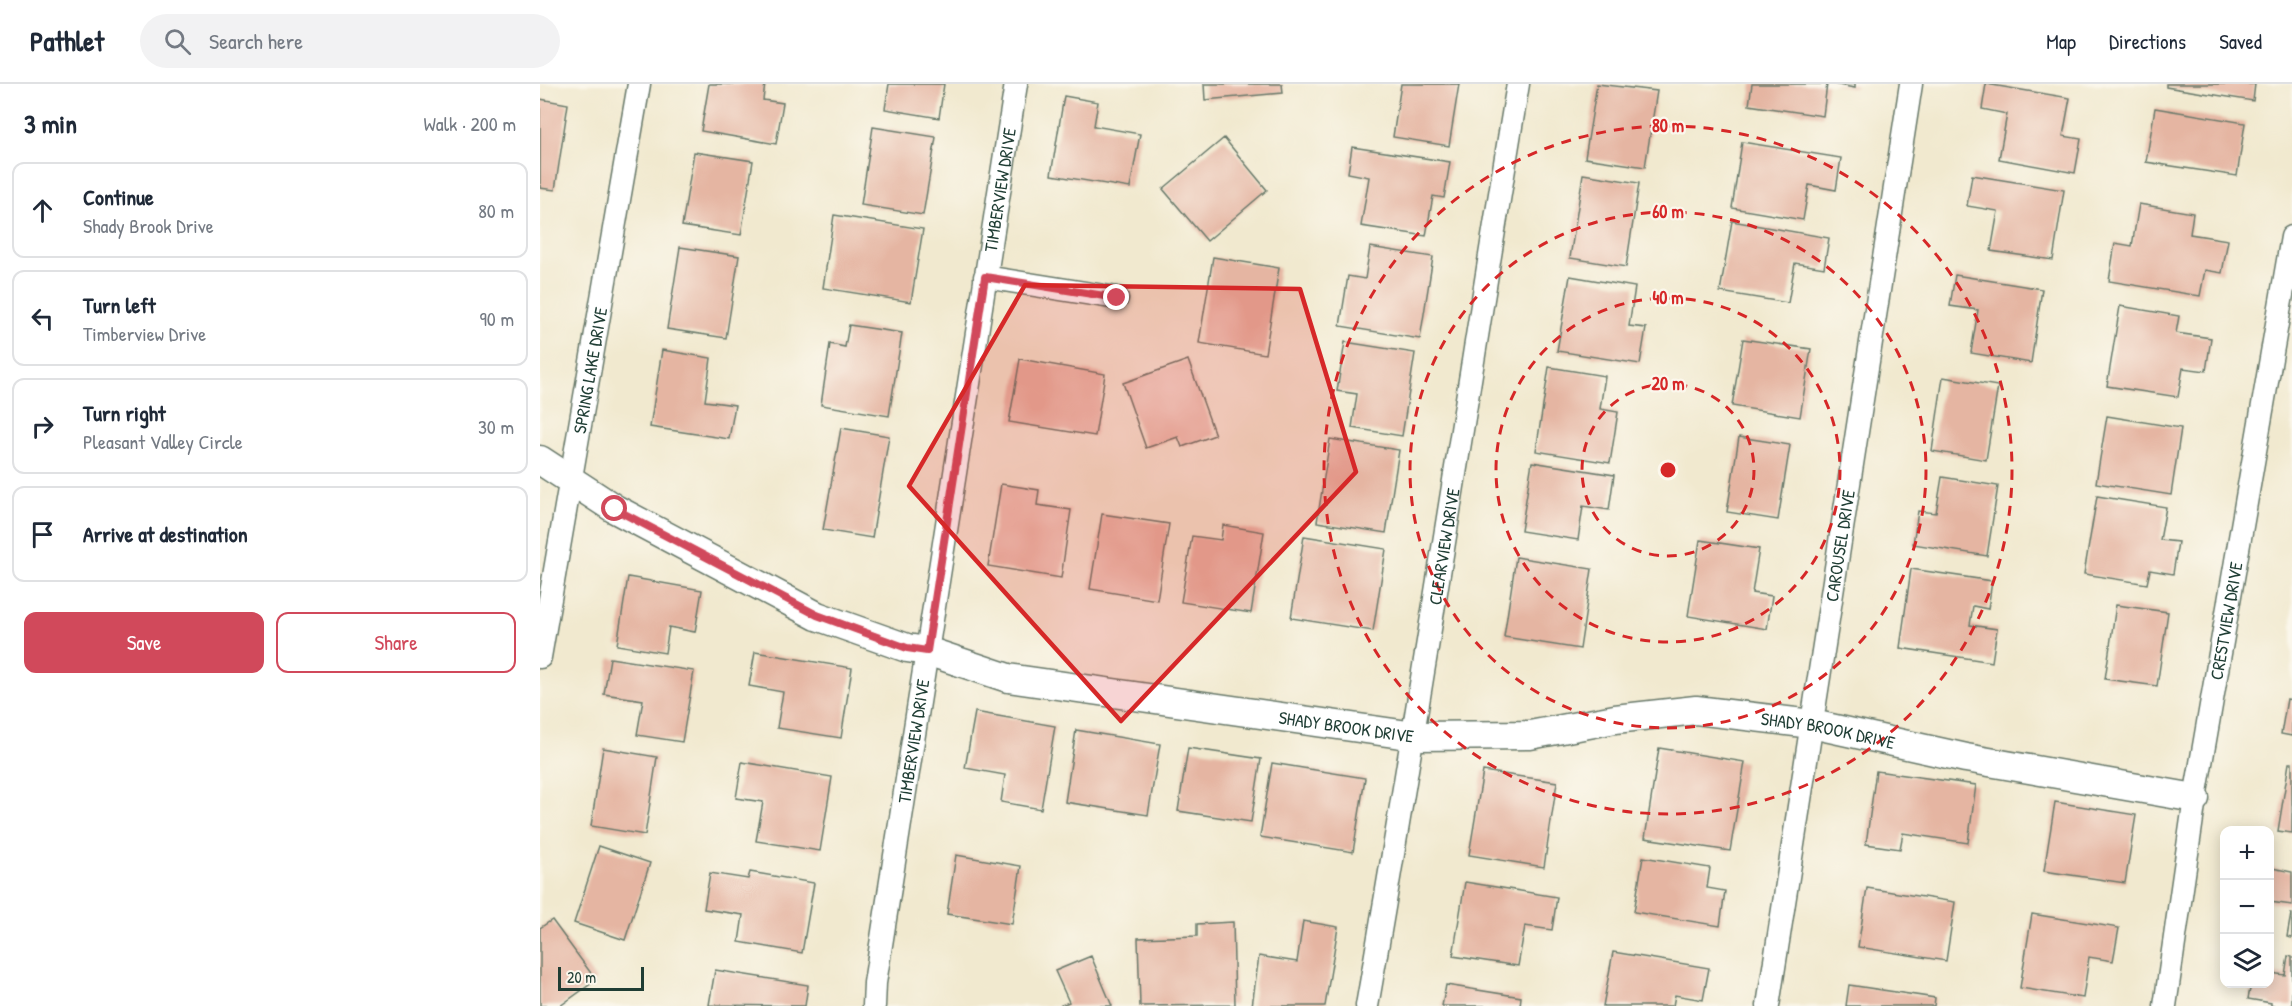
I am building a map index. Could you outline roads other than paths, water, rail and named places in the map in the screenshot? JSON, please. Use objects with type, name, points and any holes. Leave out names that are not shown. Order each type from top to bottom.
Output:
[{"type":"street","name":"SPRING LAKE DRIVE","points":[[540,657],[639,84]]},
{"type":"street","name":"TIMBERVIEW DRIVE","points":[[874,1006],[875,983],[1016,84]]},
{"type":"street","name":"CLEARVIEW DRIVE","points":[[1367,1006],[1415,736],[1455,464],[1518,84]]},
{"type":"street","name":"CAROUSEL DRIVE","points":[[1768,1006],[1911,84]]},
{"type":"street","name":"CRESTVIEW DRIVE","points":[[2165,1006],[2195,798],[2292,237]]},
{"type":"street","points":[[985,277],[1117,298]]},
{"type":"street","name":"SHADY BROOK DRIVE","points":[[540,460],[615,509],[817,615],[907,648],[927,651],[1008,678],[1415,736],[1530,735],[1615,720],[1696,710],[1812,724],[1966,758],[2195,798]]}]
